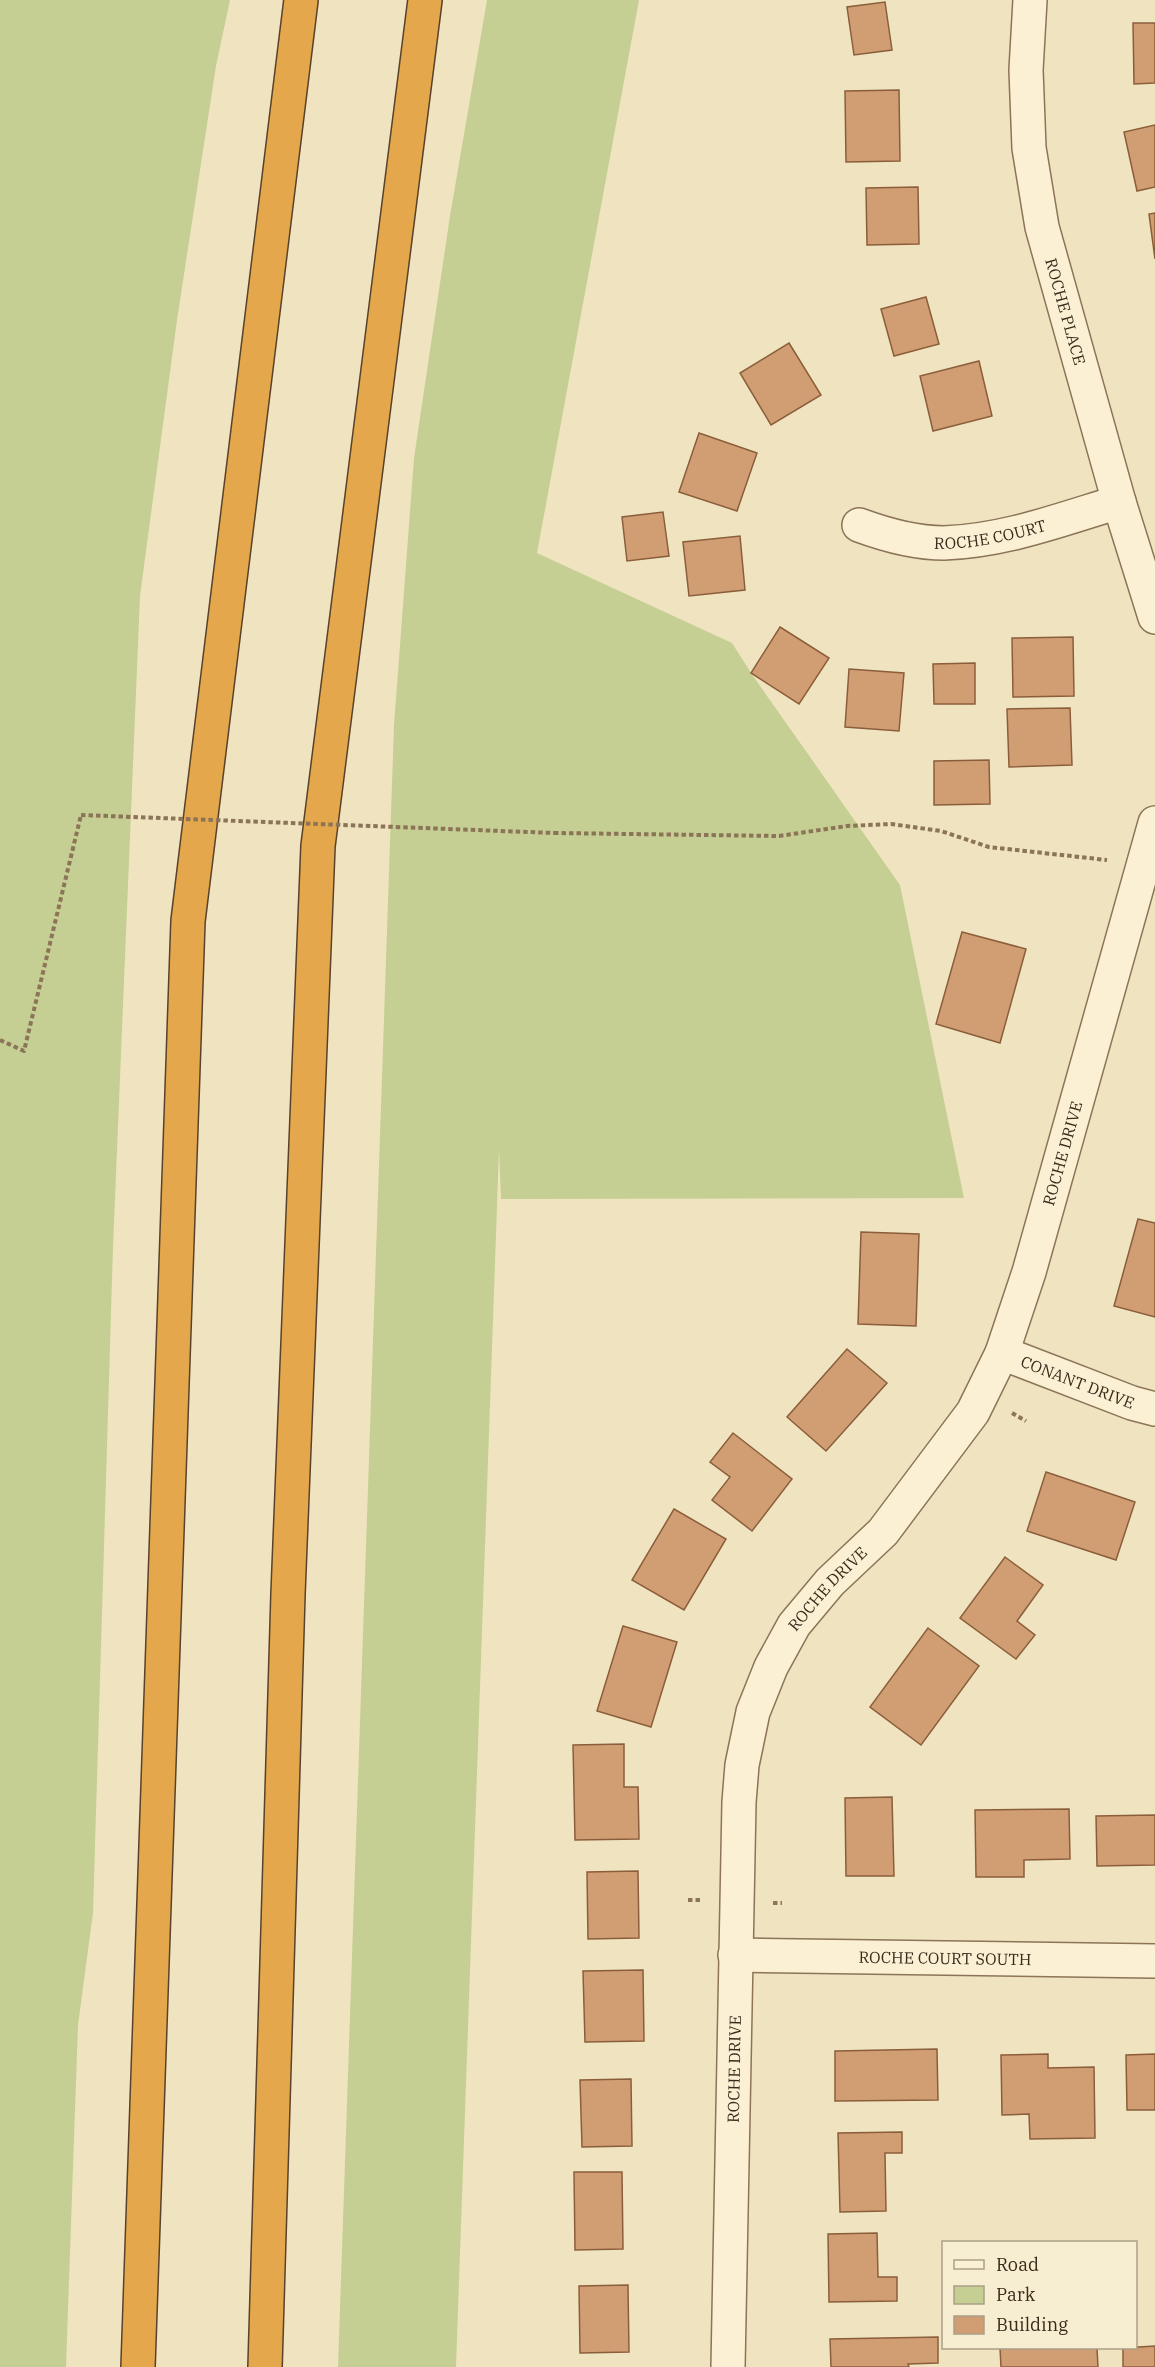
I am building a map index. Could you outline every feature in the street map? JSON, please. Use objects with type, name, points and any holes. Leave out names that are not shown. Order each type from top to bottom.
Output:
[{"type":"highway","points":[[138,2367],[188,921],[301,0]]},
{"type":"highway","points":[[265,2367],[288,1606],[318,846],[425,0]]},
{"type":"street","name":"ROCHE PLACE","points":[[1030,0],[1026,70],[1029,148],[1042,227],[1119,502],[1155,617]]},
{"type":"street","name":"ROCHE COURT","points":[[859,525],[892,537],[943,543],[1005,536],[1119,502]]},
{"type":"street","points":[[1149,867],[1155,823]]},
{"type":"street","name":"ROCHE DRIVE","points":[[728,2367],[739,1802],[742,1765],[753,1712],[771,1667],[794,1625],[830,1582],[883,1532],[973,1412],[1002,1353],[1029,1272],[1149,867]]},
{"type":"street","name":"CONANT DRIVE","points":[[1002,1353],[1132,1403],[1155,1409]]},
{"type":"street","name":"ROCHE COURT SOUTH","points":[[735,1955],[1155,1961]]},
{"type":"path","points":[[0,1040],[24,1051],[81,815],[554,833],[779,836],[847,826],[891,824],[942,831],[988,847],[1149,867]]},
{"type":"green space","points":[[0,0],[230,0],[216,66],[177,320],[140,596],[113,1247],[93,1913],[78,2025],[66,2367],[0,2367]]},
{"type":"green space","points":[[487,0],[639,0],[537,553],[732,643],[900,885],[964,1198],[501,1199],[499,1150],[456,2367],[338,2367],[394,725],[414,458],[450,216]]},
{"type":"building","points":[[885,2],[892,50],[854,55],[847,7]]},
{"type":"building","points":[[1133,23],[1155,23],[1155,83],[1134,84]]},
{"type":"building","points":[[899,90],[900,161],[846,162],[845,91]]},
{"type":"building","points":[[1155,125],[1155,187],[1137,191],[1124,132]]},
{"type":"building","points":[[918,187],[919,244],[867,245],[866,188]]},
{"type":"building","points":[[1155,213],[1155,259],[1149,214]]},
{"type":"building","points":[[926,297],[939,344],[894,356],[881,309]]},
{"type":"building","points":[[789,343],[821,395],[771,425],[740,373]]},
{"type":"building","points":[[979,361],[992,416],[933,431],[920,376]]},
{"type":"building","points":[[699,433],[757,453],[737,511],[679,492]]},
{"type":"building","points":[[663,512],[669,556],[627,561],[622,517]]},
{"type":"building","points":[[740,536],[745,590],[689,596],[683,542]]},
{"type":"building","points":[[780,627],[829,658],[799,704],[751,673]]},
{"type":"building","points":[[1073,637],[1074,696],[1013,697],[1012,638]]},
{"type":"building","points":[[975,663],[975,704],[934,704],[933,664]]},
{"type":"building","points":[[849,669],[904,673],[899,731],[845,727]]},
{"type":"building","points":[[1070,708],[1072,765],[1009,767],[1007,709]]},
{"type":"building","points":[[989,760],[990,804],[934,805],[934,761]]},
{"type":"building","points":[[962,932],[1026,949],[1000,1043],[936,1024]]},
{"type":"building","points":[[1138,1219],[1155,1223],[1155,1317],[1114,1306]]},
{"type":"building","points":[[861,1232],[919,1234],[916,1326],[858,1324]]},
{"type":"building","points":[[847,1349],[887,1383],[826,1451],[787,1417]]},
{"type":"building","points":[[733,1433],[792,1479],[752,1531],[712,1500],[730,1477],[710,1462]]},
{"type":"building","points":[[1046,1472],[1135,1502],[1116,1560],[1027,1531]]},
{"type":"building","points":[[674,1509],[726,1539],[684,1610],[632,1580]]},
{"type":"building","points":[[1005,1557],[1043,1585],[1017,1621],[1035,1635],[1016,1659],[960,1618]]},
{"type":"building","points":[[623,1626],[677,1642],[651,1727],[597,1711]]},
{"type":"building","points":[[928,1628],[979,1666],[921,1745],[870,1707]]},
{"type":"building","points":[[624,1744],[624,1787],[638,1787],[639,1839],[575,1840],[573,1745]]},
{"type":"building","points":[[892,1797],[894,1876],[846,1876],[845,1798]]},
{"type":"building","points":[[1069,1809],[1070,1859],[1024,1860],[1024,1877],[976,1877],[975,1810]]},
{"type":"building","points":[[1155,1815],[1155,1865],[1097,1866],[1096,1816]]},
{"type":"building","points":[[638,1871],[639,1938],[588,1939],[587,1872]]},
{"type":"building","points":[[643,1970],[644,2041],[585,2042],[583,1971]]},
{"type":"building","points":[[937,2049],[938,2100],[835,2101],[835,2051]]},
{"type":"building","points":[[1048,2054],[1048,2068],[1094,2067],[1095,2138],[1030,2139],[1029,2114],[1002,2115],[1001,2055]]},
{"type":"building","points":[[1155,2054],[1155,2110],[1127,2110],[1126,2055]]},
{"type":"building","points":[[631,2079],[632,2146],[582,2147],[580,2080]]},
{"type":"building","points":[[902,2132],[902,2153],[885,2153],[886,2211],[840,2212],[838,2133]]},
{"type":"building","points":[[574,2172],[622,2172],[623,2249],[575,2250]]},
{"type":"building","points":[[877,2233],[878,2277],[897,2277],[897,2301],[829,2302],[828,2234]]},
{"type":"building","points":[[628,2285],[629,2352],[580,2353],[579,2286]]},
{"type":"building","points":[[938,2337],[938,2363],[908,2364],[909,2367],[831,2367],[830,2339]]},
{"type":"building","points":[[1155,2346],[1155,2367],[1123,2367],[1123,2349],[1137,2349],[1137,2347]]},
{"type":"building","points":[[1000,2349],[1097,2349],[1098,2367],[1001,2367]]}]
